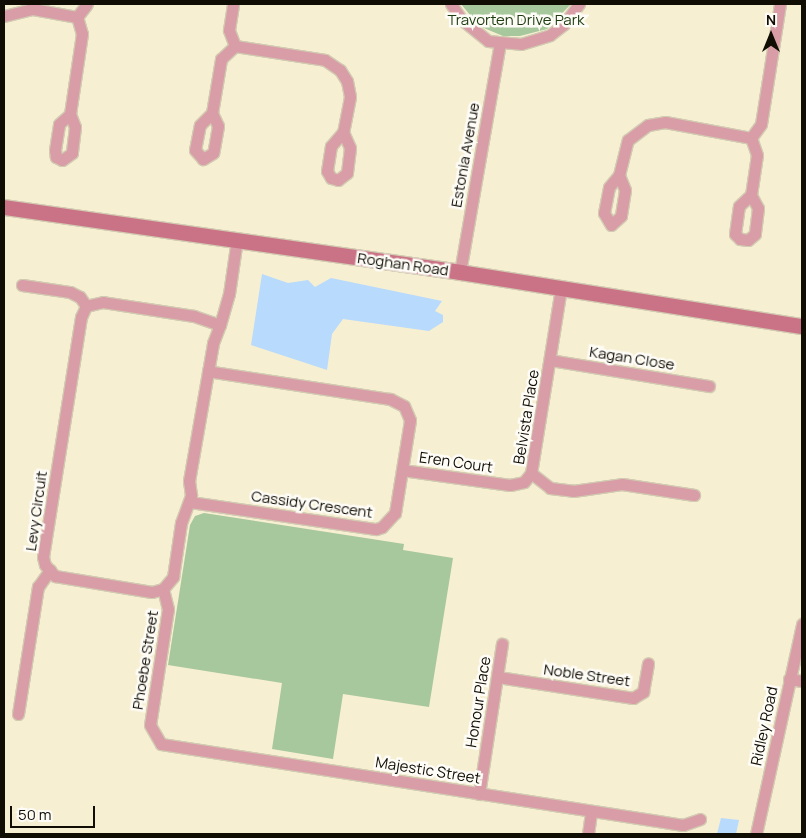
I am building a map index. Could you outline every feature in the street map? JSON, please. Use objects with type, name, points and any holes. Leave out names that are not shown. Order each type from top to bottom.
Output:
[{"type":"street","points":[[77,17],[87,4]]},
{"type":"street","points":[[233,4],[229,30],[235,46]]},
{"type":"street","points":[[451,4],[474,32],[488,41],[500,43],[535,41],[550,35],[564,24],[579,4]]},
{"type":"street","points":[[751,138],[761,124],[780,4]]},
{"type":"street","points":[[4,16],[33,9],[77,17]]},
{"type":"street","points":[[70,114],[82,34],[77,17]]},
{"type":"street","name":"Estonia Avenue","points":[[460,272],[500,43]]},
{"type":"street","points":[[212,113],[221,60],[235,46]]},
{"type":"street","points":[[235,46],[324,60],[340,70],[347,82],[350,97],[343,132]]},
{"type":"street","points":[[619,175],[628,140],[648,124],[664,122],[751,138]]},
{"type":"street","points":[[751,138],[757,155],[751,195]]},
{"type":"street","name":"Roghan Road","points":[[4,207],[460,272],[802,326]]},
{"type":"street","points":[[163,589],[173,577],[183,517],[190,502],[190,481],[208,371],[229,294],[237,240]]},
{"type":"street","points":[[22,285],[70,292],[80,297],[86,306],[103,302],[203,318],[220,325]]},
{"type":"street","name":"Belvista Place","points":[[561,288],[532,473],[550,488],[574,491],[622,484],[694,495]]},
{"type":"street","name":"Levy Circuit","points":[[86,306],[81,317],[43,557],[50,570],[60,578],[152,592],[163,589]]},
{"type":"street","name":"Kagan Close","points":[[550,360],[708,386]]},
{"type":"street","name":"Cassidy Crescent","points":[[190,502],[376,529],[388,523],[395,513],[410,420],[408,412],[398,401],[208,371]]},
{"type":"street","name":"Eren Court","points":[[402,470],[510,485],[524,482],[532,473]]},
{"type":"street","points":[[18,714],[38,587],[50,570]]},
{"type":"street","name":"Phoebe Street","points":[[154,735],[150,725],[168,609],[163,589]]},
{"type":"street","name":"Ridley Road","points":[[756,834],[802,624]]},
{"type":"street","name":"Honour Place","points":[[479,794],[502,644]]},
{"type":"street","name":"Noble Street","points":[[498,677],[633,698],[643,692],[648,663]]},
{"type":"street","points":[[789,679],[802,681]]},
{"type":"street","name":"Majestic Street","points":[[154,735],[161,744],[176,748],[591,812],[683,825],[700,819]]},
{"type":"street","points":[[588,834],[591,812]]},
{"type":"green space","name":"Travorten Drive Park","points":[[461,4],[571,4],[547,29],[520,36],[503,36],[479,26]]},
{"type":"green space","points":[[204,513],[404,544],[403,550],[453,558],[429,707],[343,694],[333,759],[272,749],[282,683],[168,665],[190,525],[195,516]]},
{"type":"water","points":[[262,274],[288,283],[308,280],[315,287],[331,278],[442,301],[435,311],[443,315],[443,322],[429,331],[343,319],[332,334],[327,370],[251,345]]},
{"type":"water","points":[[721,818],[739,820],[736,834],[717,834]]}]
